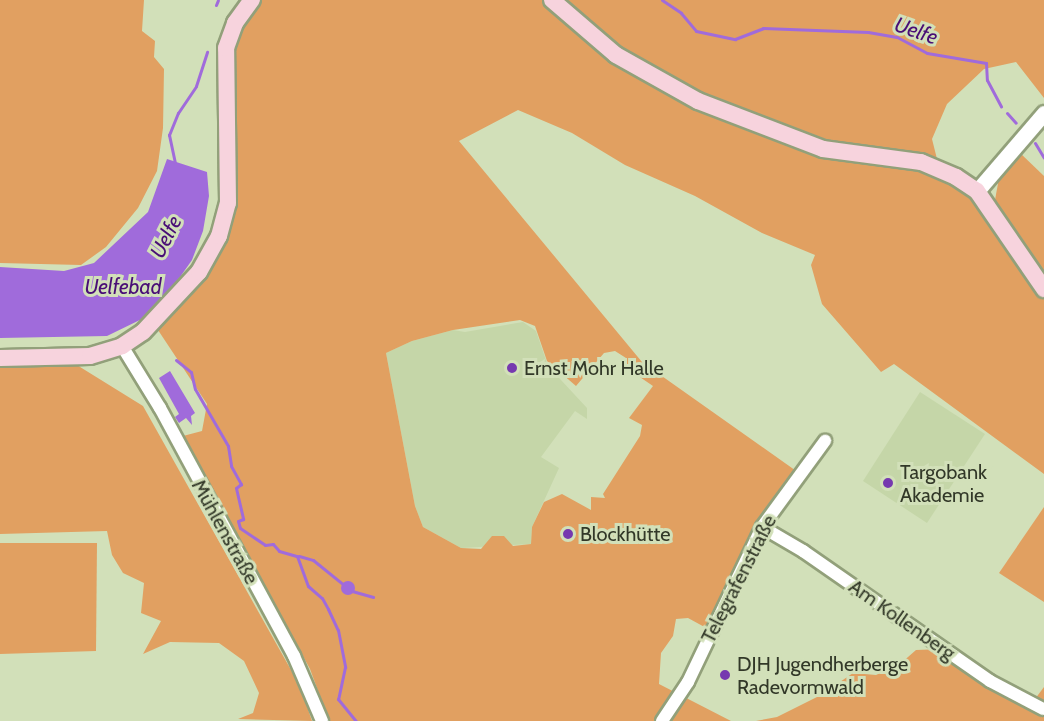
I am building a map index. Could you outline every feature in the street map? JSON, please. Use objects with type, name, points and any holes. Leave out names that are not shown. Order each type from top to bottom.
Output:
[{"type":"main road","points":[[0,358],[90,356],[122,346],[143,332],[181,294],[219,236],[228,202],[226,48],[235,23],[252,0]]},
{"type":"main road","points":[[552,0],[616,55],[698,101],[824,149],[937,167],[977,191],[1044,289]]},
{"type":"street","points":[[977,191],[1044,113]]},
{"type":"street","name":"Mühlenstraße","points":[[122,346],[156,401],[294,656],[322,721]]},
{"type":"street","name":"Telegrafenstraße","points":[[662,721],[688,682],[762,527],[825,441]]},
{"type":"street","name":"Am Kollenberg","points":[[762,527],[990,681],[1043,709]]},
{"type":"shaded area","points":[[0,0],[144,0],[142,31],[155,41],[154,57],[164,69],[163,128],[157,171],[138,208],[106,247],[81,265],[0,263]]},
{"type":"shaded area","points":[[259,0],[544,0],[726,118],[938,172],[981,201],[1044,297],[1044,474],[894,364],[881,372],[822,304],[811,265],[815,255],[762,233],[695,196],[625,165],[572,133],[518,110],[459,141],[642,362],[799,473],[710,630],[688,618],[676,619],[673,636],[661,653],[659,684],[731,721],[329,721],[310,669],[183,436],[202,431],[207,404],[156,327],[225,230],[229,66],[241,21]],"holes":[[[520,320],[535,326],[547,361],[576,386],[604,353],[615,351],[626,358],[628,369],[653,386],[629,418],[642,425],[640,436],[603,494],[605,498],[591,497],[591,510],[562,494],[544,502],[532,527],[531,544],[513,546],[504,536],[492,536],[481,549],[461,548],[423,527],[415,506],[386,353],[412,341],[453,330]]]},
{"type":"shaded area","points":[[560,0],[1044,0],[1044,98],[1016,62],[984,69],[947,104],[932,139],[938,163],[807,139],[649,71]]},
{"type":"shaded area","points":[[1019,152],[1044,176],[1044,280],[995,200],[999,178]]},
{"type":"shaded area","points":[[523,322],[536,331],[548,366],[587,408],[587,419],[575,411],[541,457],[559,468],[532,527],[531,544],[461,548],[423,527],[415,506],[386,353],[412,341],[453,330],[465,332]]},
{"type":"shaded area","points":[[0,358],[72,362],[143,406],[300,686],[312,721],[238,719],[253,713],[259,693],[244,661],[219,643],[170,642],[143,654],[161,621],[141,613],[144,583],[123,573],[112,555],[107,531],[0,534]]},
{"type":"shaded area","points":[[920,392],[985,434],[927,523],[863,481]]},
{"type":"shaded area","points":[[1044,507],[1044,602],[999,573]]},
{"type":"shaded area","points":[[0,543],[97,543],[96,651],[0,654]]},
{"type":"shaded area","points":[[943,649],[1032,703],[1044,687],[1044,721],[756,721],[777,717],[821,695],[853,673],[876,675],[900,664],[916,650]]},
{"type":"water","name":"Uelfebad","points":[[167,159],[207,172],[209,196],[203,231],[192,260],[166,297],[146,317],[107,336],[0,338],[0,267],[64,271],[94,263],[148,212]]},
{"type":"water","points":[[170,371],[195,413],[191,416],[192,425],[186,418],[179,423],[175,417],[179,414],[159,378]]},
{"type":"water","points":[[348,581],[353,583],[355,588],[353,593],[348,595],[343,593],[341,588],[343,583]]},
{"type":"waterway","name":"Uelfe","points":[[216,5],[218,0]]},
{"type":"waterway","name":"Uelfe","points":[[662,0],[681,13],[696,31],[735,39],[763,28],[868,32],[897,37],[927,53],[986,63],[987,80],[1001,106]]},
{"type":"waterway","name":"Uelfe","points":[[175,163],[169,135],[178,113],[196,86],[207,52]]},
{"type":"waterway","name":"Uelfe","points":[[1007,113],[1016,123]]},
{"type":"waterway","name":"Uelfe","points":[[1035,143],[1044,158]]},
{"type":"waterway","points":[[176,360],[191,372],[195,389],[228,446],[231,466],[241,484],[236,488],[243,519],[238,521],[240,528],[265,545],[273,544],[279,551],[297,556],[308,586],[322,598],[328,609],[338,630],[345,667],[338,699],[356,721]]},
{"type":"waterway","points":[[299,556],[313,560],[344,585]]},
{"type":"waterway","points":[[352,591],[373,597]]},
{"type":"place","name":"Ernst Mohr Halle","points":[[512,368]]},
{"type":"place","name":"Targobank Akademie","points":[[888,483]]},
{"type":"place","name":"Blockhütte","points":[[568,534]]},
{"type":"place","name":"DJH Jugendherberge Radevormwald","points":[[725,675]]}]
